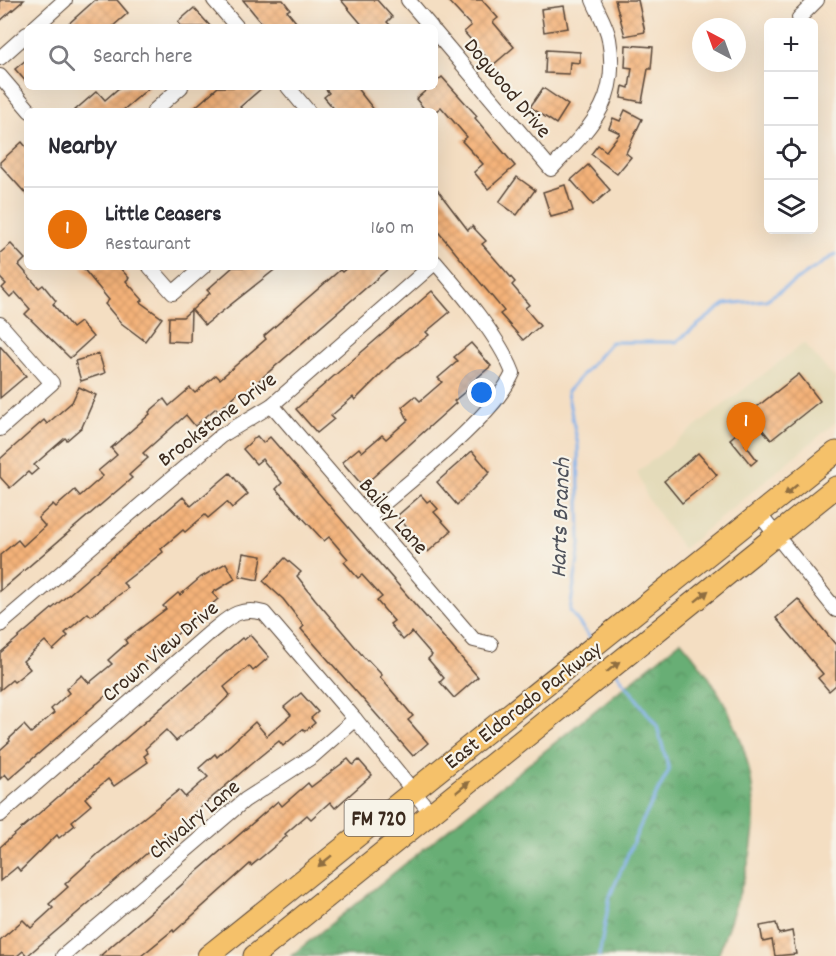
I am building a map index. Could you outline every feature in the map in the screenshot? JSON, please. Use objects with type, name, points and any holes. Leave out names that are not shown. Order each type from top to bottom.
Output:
[{"type":"main road","name":"East Eldorado Parkway","points":[[208,956],[836,452]]},
{"type":"main road","name":"East Eldorado Parkway","points":[[254,956],[836,487]]},
{"type":"street","points":[[38,24],[65,0]]},
{"type":"street","points":[[214,0],[234,24]]},
{"type":"street","points":[[408,0],[428,24]]},
{"type":"street","name":"Dogwood Drive","points":[[438,36],[550,169],[591,126],[612,83],[609,37],[593,0]]},
{"type":"street","points":[[799,18],[817,0]]},
{"type":"street","points":[[0,58],[24,37]]},
{"type":"street","points":[[0,76],[27,108]]},
{"type":"street","points":[[158,108],[178,90]]},
{"type":"street","points":[[290,90],[306,108]]},
{"type":"street","points":[[368,516],[470,427],[508,385],[513,373],[507,357],[464,296],[438,266]]},
{"type":"street","points":[[153,270],[173,293],[200,270]]},
{"type":"street","name":"Brookstone Drive","points":[[0,625],[221,436],[272,405],[427,270]]},
{"type":"street","points":[[0,324],[52,383],[0,429]]},
{"type":"street","name":"Bailey Lane","points":[[272,405],[474,640],[491,644]]},
{"type":"street","points":[[760,515],[836,610]]},
{"type":"street","name":"Crown View Drive","points":[[0,815],[238,610],[264,613],[355,719],[431,813]]},
{"type":"street","name":"Chivalry Lane","points":[[63,956],[245,800],[313,756],[355,719]]},
{"type":"shaded area","points":[[804,343],[836,380],[836,422],[683,549],[648,499],[637,472]]},
{"type":"green space","points":[[681,641],[699,663],[729,712],[740,738],[753,794],[754,822],[751,851],[718,956],[291,956]]},
{"type":"building","points":[[0,0],[24,0],[0,21]]},
{"type":"building","points":[[95,0],[117,0],[128,13],[115,24],[68,24]]},
{"type":"building","points":[[243,0],[283,0],[290,9],[287,11],[298,24],[263,24]]},
{"type":"building","points":[[341,0],[377,0],[392,17],[387,22],[389,24],[361,24]]},
{"type":"building","points":[[447,0],[482,0],[498,18],[493,22],[514,47],[493,65],[464,32],[471,26]]},
{"type":"building","points":[[615,0],[638,0],[645,32],[625,36]]},
{"type":"building","points":[[564,6],[568,28],[544,32],[541,9]]},
{"type":"building","points":[[194,8],[208,24],[180,24],[178,22]]},
{"type":"building","points":[[626,45],[653,47],[651,69],[648,69],[642,102],[621,98],[623,86],[629,88],[632,68],[625,67]]},
{"type":"building","points":[[546,50],[580,52],[580,63],[570,62],[569,74],[545,73]]},
{"type":"building","points":[[24,62],[24,80],[15,69]]},
{"type":"building","points":[[442,77],[477,116],[475,118],[515,166],[488,189],[474,172],[483,164],[462,141],[467,137],[441,107],[438,109],[424,108],[416,99],[426,90],[438,90],[438,80]]},
{"type":"building","points":[[543,88],[568,105],[556,124],[530,107]]},
{"type":"building","points":[[117,90],[146,90],[126,108],[77,108],[97,91],[105,100]]},
{"type":"building","points":[[215,90],[260,90],[241,108],[194,108]]},
{"type":"building","points":[[326,90],[358,90],[373,108],[333,108],[324,97],[329,93]]},
{"type":"building","points":[[625,110],[642,119],[626,153],[631,157],[617,174],[591,154],[598,145],[606,151],[620,133],[609,128],[613,118],[620,121]]},
{"type":"building","points":[[22,142],[24,144],[24,192],[0,165],[0,162]]},
{"type":"building","points":[[588,165],[610,190],[593,205],[571,180]]},
{"type":"building","points":[[517,177],[535,190],[517,215],[499,202]]},
{"type":"building","points":[[565,185],[573,211],[551,217],[543,192]]},
{"type":"building","points":[[438,191],[468,230],[472,226],[486,241],[482,244],[515,282],[512,285],[529,305],[525,308],[540,326],[523,340],[500,314],[504,311],[438,232]]},
{"type":"building","points":[[11,244],[24,258],[19,265],[39,288],[43,285],[56,301],[53,304],[72,328],[80,322],[93,337],[70,358],[25,314],[30,309],[15,292],[10,297],[2,288],[6,284],[0,278],[0,253]]},
{"type":"building","points":[[84,270],[122,270],[129,278],[126,281],[143,300],[140,302],[162,318],[145,341],[121,323],[105,304],[109,300]]},
{"type":"building","points":[[230,270],[274,270],[205,325],[192,310],[210,293],[207,290]]},
{"type":"building","points":[[340,270],[342,272],[344,270],[387,270],[242,395],[239,392],[218,411],[216,408],[195,426],[186,415],[143,453],[148,458],[129,475],[132,478],[0,591],[0,555],[18,540],[23,546],[45,526],[38,518],[53,504],[56,507],[75,490],[80,496],[103,476],[98,471],[117,455],[111,448],[150,414],[149,412],[164,399],[169,406],[190,388],[195,393],[216,375],[220,379],[266,339],[264,336]]},
{"type":"building","points":[[432,291],[450,312],[426,332],[429,335],[391,364],[355,400],[353,397],[331,416],[334,419],[317,433],[296,409]]},
{"type":"building","points":[[191,310],[190,342],[168,341],[169,317],[183,317]]},
{"type":"building","points":[[471,343],[491,366],[471,383],[473,385],[454,401],[456,403],[363,486],[342,462],[359,448],[362,452],[382,435],[386,439],[408,420],[402,407],[415,396],[420,401],[442,382],[438,378],[458,361],[454,357]]},
{"type":"building","points":[[0,346],[26,376],[0,398]]},
{"type":"building","points":[[99,354],[105,373],[81,381],[75,361]]},
{"type":"building","points":[[799,374],[820,401],[771,440],[762,429],[745,444],[757,460],[751,465],[730,439],[737,433],[739,436],[757,422],[749,413]]},
{"type":"building","points":[[79,387],[96,395],[82,427],[67,440],[65,438],[34,465],[38,469],[31,475],[28,472],[10,488],[0,477],[0,459],[44,420],[47,424],[72,402]]},
{"type":"building","points":[[257,436],[263,443],[270,437],[478,677],[454,698],[440,682],[444,678],[428,659],[432,655],[412,632],[403,640],[390,624],[394,621],[377,601],[382,597],[362,575],[358,578],[344,562],[348,559],[329,537],[324,541],[276,489],[282,483],[262,459],[256,464],[243,449]]},
{"type":"building","points":[[472,451],[490,472],[457,505],[437,482]]},
{"type":"building","points":[[698,453],[717,475],[682,503],[664,481]]},
{"type":"building","points":[[230,473],[248,494],[232,508],[227,502],[208,518],[205,515],[185,532],[183,530],[161,549],[163,552],[123,583],[128,588],[91,616],[88,613],[65,633],[68,636],[53,650],[45,641],[23,661],[30,669],[0,690],[0,653],[183,497],[191,506]]},
{"type":"building","points":[[421,495],[427,502],[430,500],[438,509],[434,512],[451,531],[428,552],[397,516]]},
{"type":"building","points":[[243,553],[262,556],[258,580],[239,576]]},
{"type":"building","points":[[285,558],[301,572],[297,576],[367,661],[382,675],[380,677],[413,716],[408,720],[428,743],[413,756],[301,629],[304,626],[283,599],[263,581]]},
{"type":"building","points":[[226,563],[235,579],[212,593],[218,599],[9,779],[5,774],[0,779],[0,750],[10,741],[9,739],[24,725],[31,733],[54,713],[51,709],[69,693],[66,689],[82,675],[89,683],[112,664],[108,660],[127,643],[125,640],[166,609],[163,606],[201,577]]},
{"type":"building","points":[[798,599],[836,645],[836,685],[829,691],[818,678],[823,674],[776,618]]},
{"type":"building","points":[[250,635],[269,657],[253,671],[249,666],[224,687],[230,695],[176,741],[166,730],[145,749],[148,753],[144,756],[148,762],[114,786],[108,779],[85,798],[91,805],[72,821],[75,825],[59,838],[57,835],[20,871],[17,867],[0,881],[0,847],[242,638],[244,640]]},
{"type":"building","points":[[301,693],[318,712],[311,718],[315,723],[305,731],[303,729],[283,746],[279,741],[27,956],[23,951],[17,956],[0,956],[0,940],[23,920],[31,928],[53,908],[49,904],[68,887],[65,884],[99,853],[179,790],[185,797],[208,777],[199,768],[215,754],[217,757],[255,722],[267,736],[291,715],[284,707]]},
{"type":"building","points":[[348,759],[353,765],[359,760],[372,775],[335,808],[330,802],[311,819],[307,815],[285,834],[287,836],[251,866],[250,864],[174,932],[173,930],[141,956],[100,956],[278,801],[282,806],[308,783],[311,787]]},
{"type":"building","points":[[776,923],[779,934],[792,931],[796,954],[775,956],[772,940],[763,942],[760,926]]},
{"type":"waterway","name":"Harts Branch","points":[[591,639],[570,611],[580,545],[578,445],[567,392],[611,342],[676,342],[725,304],[766,300],[836,254]]},
{"type":"waterway","name":"Harts Branch","points":[[599,956],[610,896],[642,822],[669,770],[657,726],[617,673]]},
{"type":"place","name":"Little Ceasers","points":[[746,452]]}]
